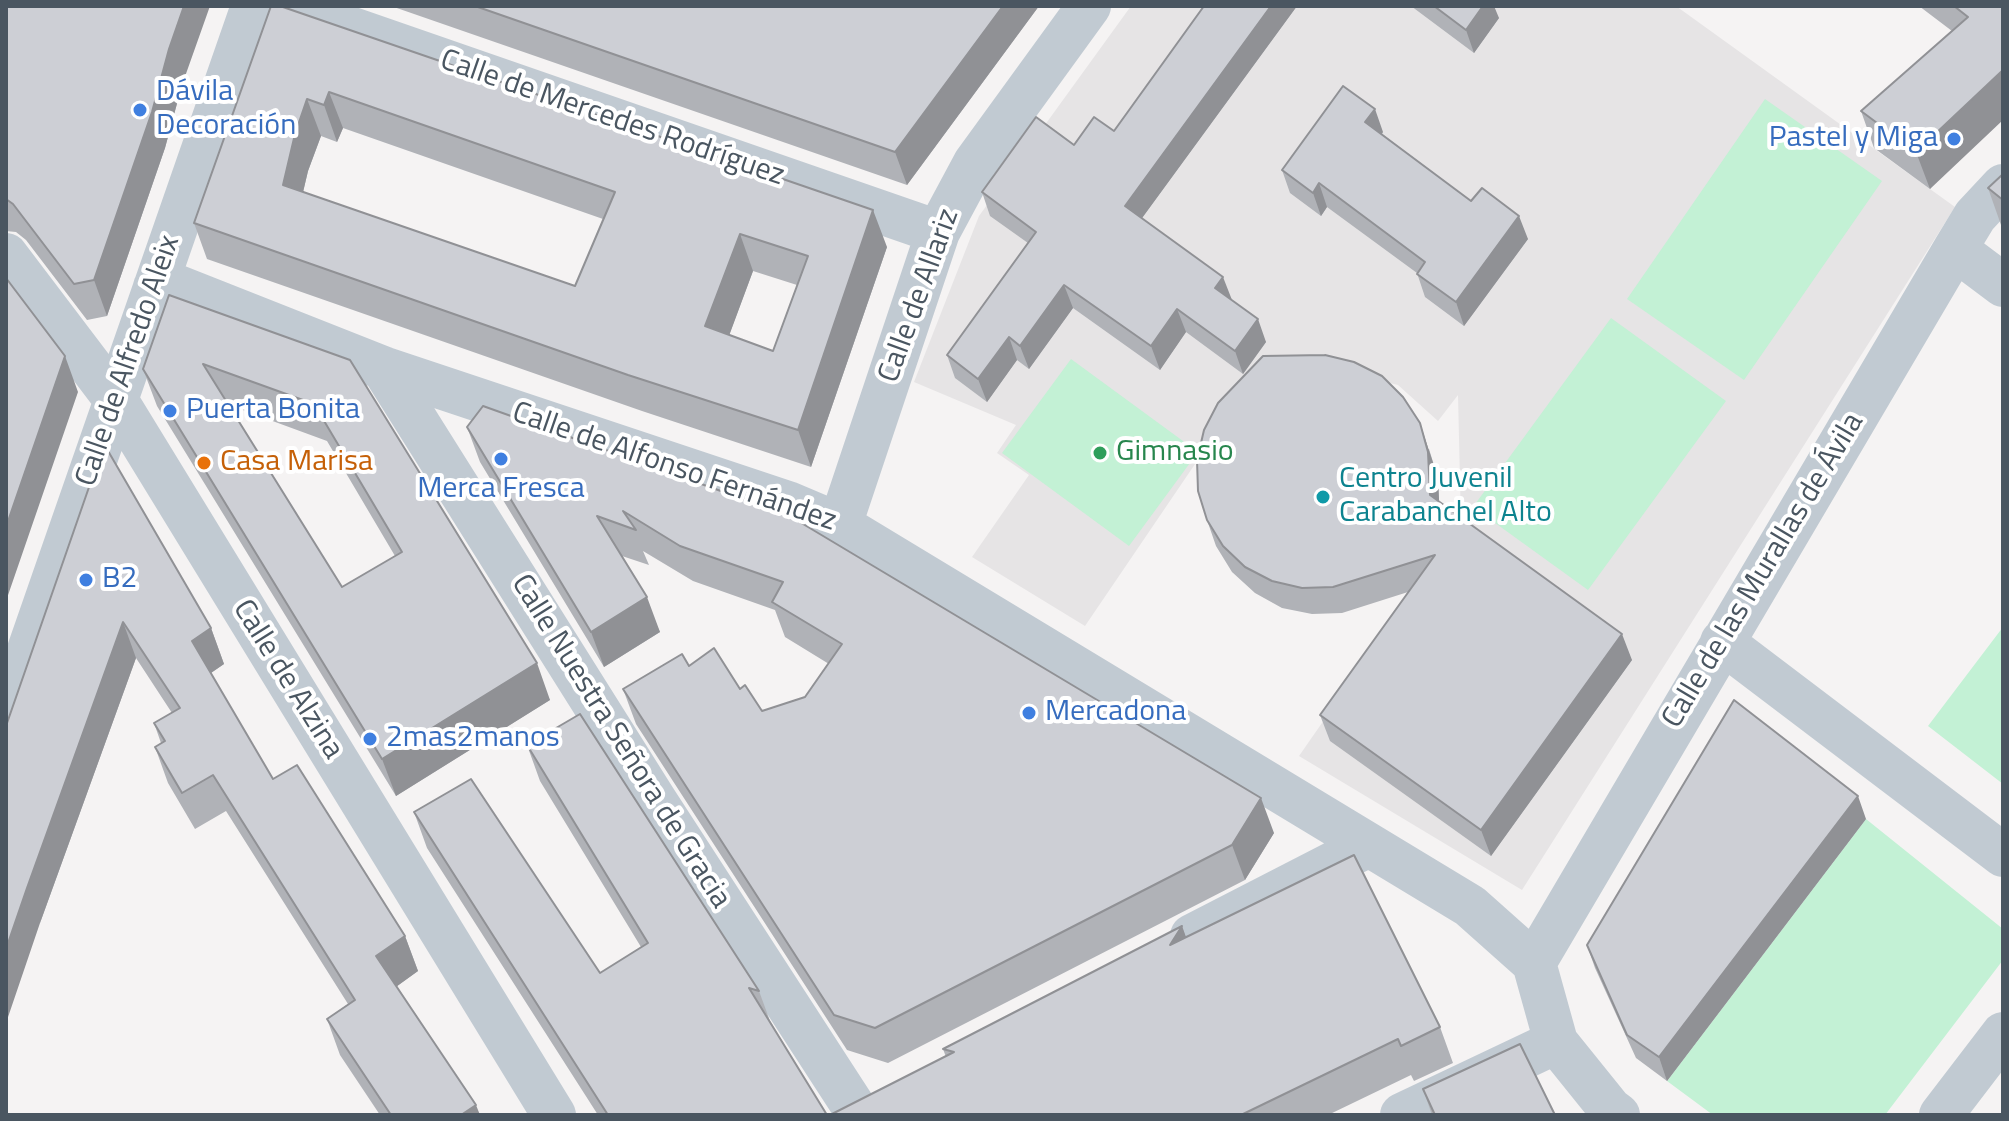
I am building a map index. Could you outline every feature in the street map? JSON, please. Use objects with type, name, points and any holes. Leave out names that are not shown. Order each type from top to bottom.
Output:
[{"type":"street","name":"Calle de Alfredo Aleix","points":[[6,716],[253,6]]},
{"type":"street","name":"Calle de Mercedes Rodríguez","points":[[286,6],[938,232]]},
{"type":"street","name":"Calle de Allariz","points":[[840,525],[938,232],[975,163],[1089,6]]},
{"type":"street","name":"Calle de las Murallas de Ávila","points":[[1534,963],[1955,249],[1975,216],[2003,186]]},
{"type":"street","points":[[1955,249],[2003,285]]},
{"type":"street","name":"Calle de Alzina","points":[[6,255],[116,400],[554,1115]]},
{"type":"street","name":"Calle de Alfonso Fernández","points":[[155,287],[178,287],[383,368],[788,503],[840,525],[1470,906],[1534,963]]},
{"type":"street","name":"Calle Nuestra Señora de Gracia","points":[[383,368],[654,799],[866,1106]]},
{"type":"street","points":[[1722,642],[2003,855]]},
{"type":"street","points":[[1161,951],[1369,845]]},
{"type":"street","points":[[1534,963],[1556,1042],[1618,1115]]},
{"type":"street","points":[[1941,1115],[2003,1034]]},
{"type":"street","points":[[1402,1115],[1556,1042]]},
{"type":"shaded area","points":[[1131,6],[1676,6],[1955,207],[1522,890],[1299,756],[1461,523],[1458,395],[1438,421],[1398,385],[1330,368],[1210,442],[1085,626],[972,557],[1029,475],[997,453],[1016,425],[914,382],[979,216]]},
{"type":"green space","points":[[1765,99],[1882,181],[1744,380],[1627,299]]},
{"type":"green space","points":[[1611,318],[1726,401],[1588,590],[1473,507]]},
{"type":"green space","name":"Gimnasio","points":[[1071,359],[1198,452],[1129,546],[1002,453]]},
{"type":"green space","points":[[2003,627],[2003,784],[1928,726]]},
{"type":"green space","points":[[1866,819],[2003,929],[2003,960],[1885,1115],[1713,1115],[1667,1081]]},
{"type":"building","points":[[6,6],[184,6],[152,112],[94,280],[74,284],[6,199]]},
{"type":"building","points":[[271,6],[280,6],[873,210],[798,430],[628,375],[194,223]],"holes":[[[329,92],[615,192],[575,286],[283,185],[307,99],[324,105]],[[740,234],[808,256],[773,351],[705,326]]]},
{"type":"building","points":[[475,6],[1003,6],[895,152]]},
{"type":"building","points":[[1204,6],[1271,6],[1125,206],[1223,277],[1215,288],[1258,319],[1235,351],[1177,309],[1151,346],[1064,285],[1020,346],[1009,337],[978,379],[947,355],[1036,232],[982,192],[1036,117],[1074,145],[1094,117],[1114,131]]},
{"type":"building","points":[[1434,6],[1483,6],[1466,30]]},
{"type":"building","points":[[1954,6],[2003,6],[2003,70],[1916,152],[1861,111],[1968,17]]},
{"type":"building","points":[[1343,86],[1375,109],[1365,122],[1471,201],[1482,188],[1519,216],[1456,302],[1417,274],[1425,262],[1319,183],[1313,193],[1282,170]]},
{"type":"building","points":[[2003,174],[2003,200],[1988,188]]},
{"type":"building","points":[[6,278],[65,356],[6,527]]},
{"type":"building","points":[[169,295],[350,360],[537,663],[382,759],[143,369]],"holes":[[[203,364],[314,404],[402,552],[342,587]]]},
{"type":"building","points":[[1325,355],[1354,362],[1382,376],[1403,397],[1420,423],[1428,452],[1430,495],[1622,634],[1481,830],[1320,715],[1435,555],[1333,587],[1302,588],[1272,581],[1245,567],[1223,546],[1207,520],[1198,491],[1197,460],[1204,430],[1218,403],[1263,356]]},
{"type":"building","points":[[483,406],[788,515],[1261,798],[1232,845],[875,1028],[834,1015],[623,689],[682,654],[689,666],[714,648],[740,689],[745,685],[762,711],[805,697],[842,644],[772,602],[783,582],[680,546],[623,511],[636,530],[597,516],[647,597],[591,632],[467,427]]},
{"type":"building","points":[[104,444],[211,628],[192,641],[273,779],[297,765],[405,936],[376,956],[476,1105],[461,1115],[391,1115],[327,1019],[355,1000],[213,775],[182,793],[155,747],[165,741],[154,723],[180,708],[123,622],[6,949],[6,726]]},
{"type":"building","points":[[1734,700],[1858,796],[1659,1057],[1627,1035],[1587,945]]},
{"type":"building","points":[[580,714],[759,991],[749,988],[827,1115],[608,1115],[414,812],[471,779],[600,973],[648,943],[527,745]]},
{"type":"building","points":[[1354,855],[1440,1027],[1401,1046],[1398,1039],[1241,1115],[830,1115],[954,1052],[943,1049],[1182,926],[1170,945]]},
{"type":"building","points":[[1520,1044],[1555,1115],[1435,1115],[1423,1089]]},
{"type":"place","name":"Dávila Decoración","points":[[140,110]]},
{"type":"place","name":"Pastel y Miga","points":[[1954,139]]},
{"type":"place","name":"Puerta Bonita","points":[[170,411]]},
{"type":"place","name":"Gimnasio","points":[[1100,453]]},
{"type":"place","name":"Merca Fresca","points":[[501,459]]},
{"type":"place","name":"Casa Marisa","points":[[204,463]]},
{"type":"place","name":"Centro Juvenil Carabanchel Alto","points":[[1323,497]]},
{"type":"place","name":"B2","points":[[86,580]]},
{"type":"place","name":"Mercadona","points":[[1029,713]]},
{"type":"place","name":"2mas2manos","points":[[370,739]]}]
